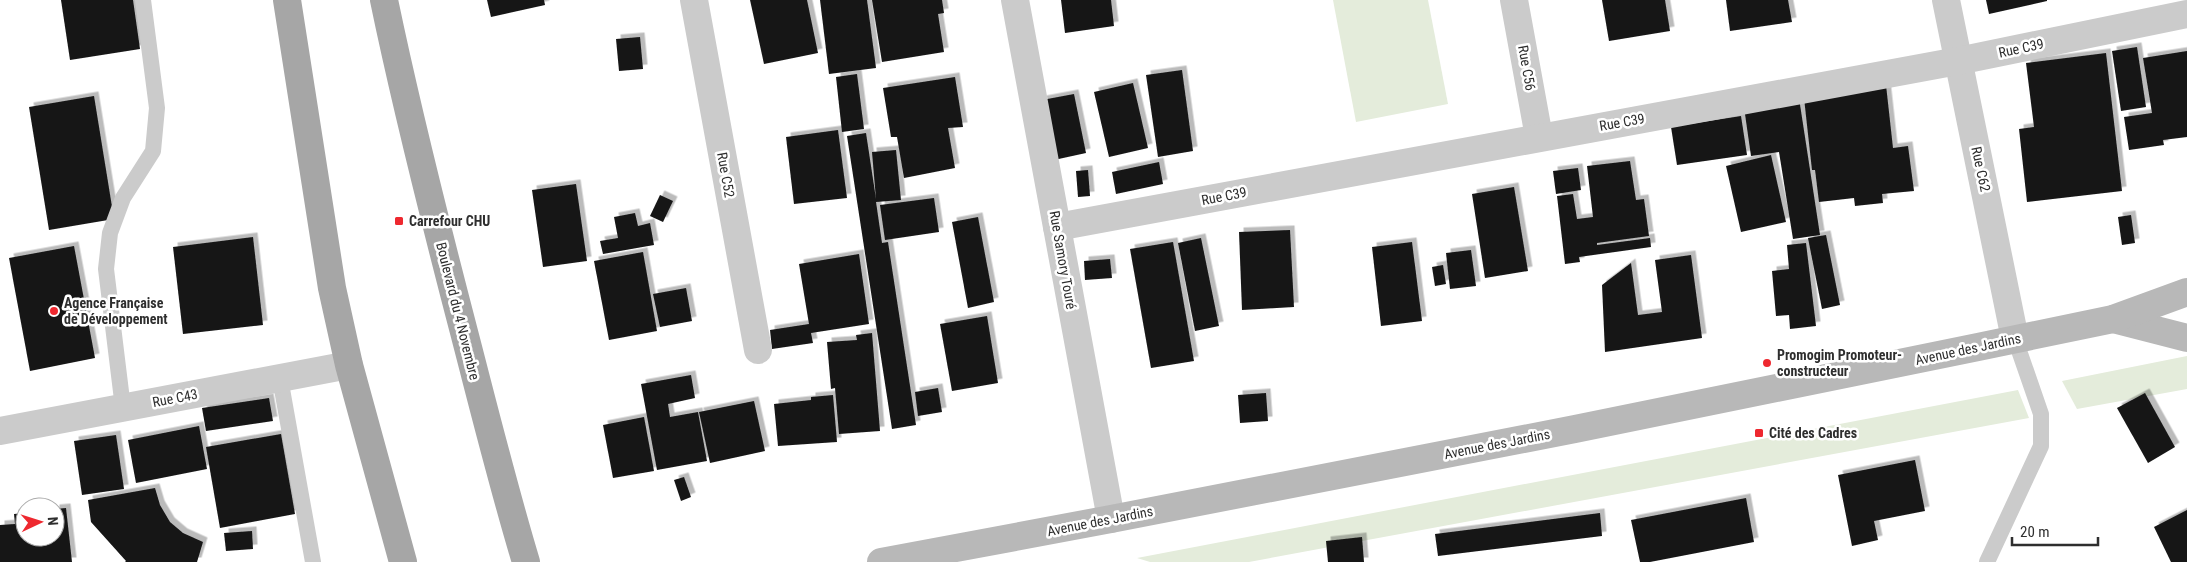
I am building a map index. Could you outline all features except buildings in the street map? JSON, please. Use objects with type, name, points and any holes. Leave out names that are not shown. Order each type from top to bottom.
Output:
[{"type":"main road","points":[[288,0],[332,288],[349,365],[403,562]]},
{"type":"main road","name":"Boulevard du 4 Novembre","points":[[384,0],[402,87],[440,241],[509,507],[526,562]]},
{"type":"main road","name":"Avenue des Jardins","points":[[881,562],[1575,429],[2112,319],[2187,292]]},
{"type":"main road","name":"Avenue des Jardins","points":[[2112,319],[2187,338]]},
{"type":"street","name":"Rue C52","points":[[694,0],[758,350]]},
{"type":"street","name":"Rue Samory Touré","points":[[1015,0],[1111,519]]},
{"type":"street","name":"Rue C56","points":[[1514,0],[1539,137]]},
{"type":"street","name":"Rue C62","points":[[1946,0],[2015,339]]},
{"type":"street","name":"Rue C39","points":[[1057,227],[1958,61],[2187,14]]},
{"type":"street","name":"Rue C43","points":[[0,431],[349,365]]},
{"type":"lane","points":[[123,408],[106,269],[110,232],[123,198],[153,151],[157,108],[143,0]]},
{"type":"lane","points":[[1987,562],[2041,446],[2041,414],[2015,339]]},
{"type":"lane","points":[[280,378],[313,562]]},
{"type":"green space","points":[[1333,0],[1428,0],[1448,104],[1356,122]]},
{"type":"green space","points":[[2187,356],[2187,389],[2077,409],[2062,381]]},
{"type":"green space","points":[[2018,390],[2029,418],[1249,562],[1150,562],[1137,558]]},
{"type":"place","name":"Carrefour CHU","points":[[399,221]]},
{"type":"place","name":"Agence Française de Développement","points":[[54,311]]},
{"type":"place","name":"Promogim Promoteur- constructeur","points":[[1767,363]]},
{"type":"place","name":"Cité des Cadres","points":[[1759,433]]}]
